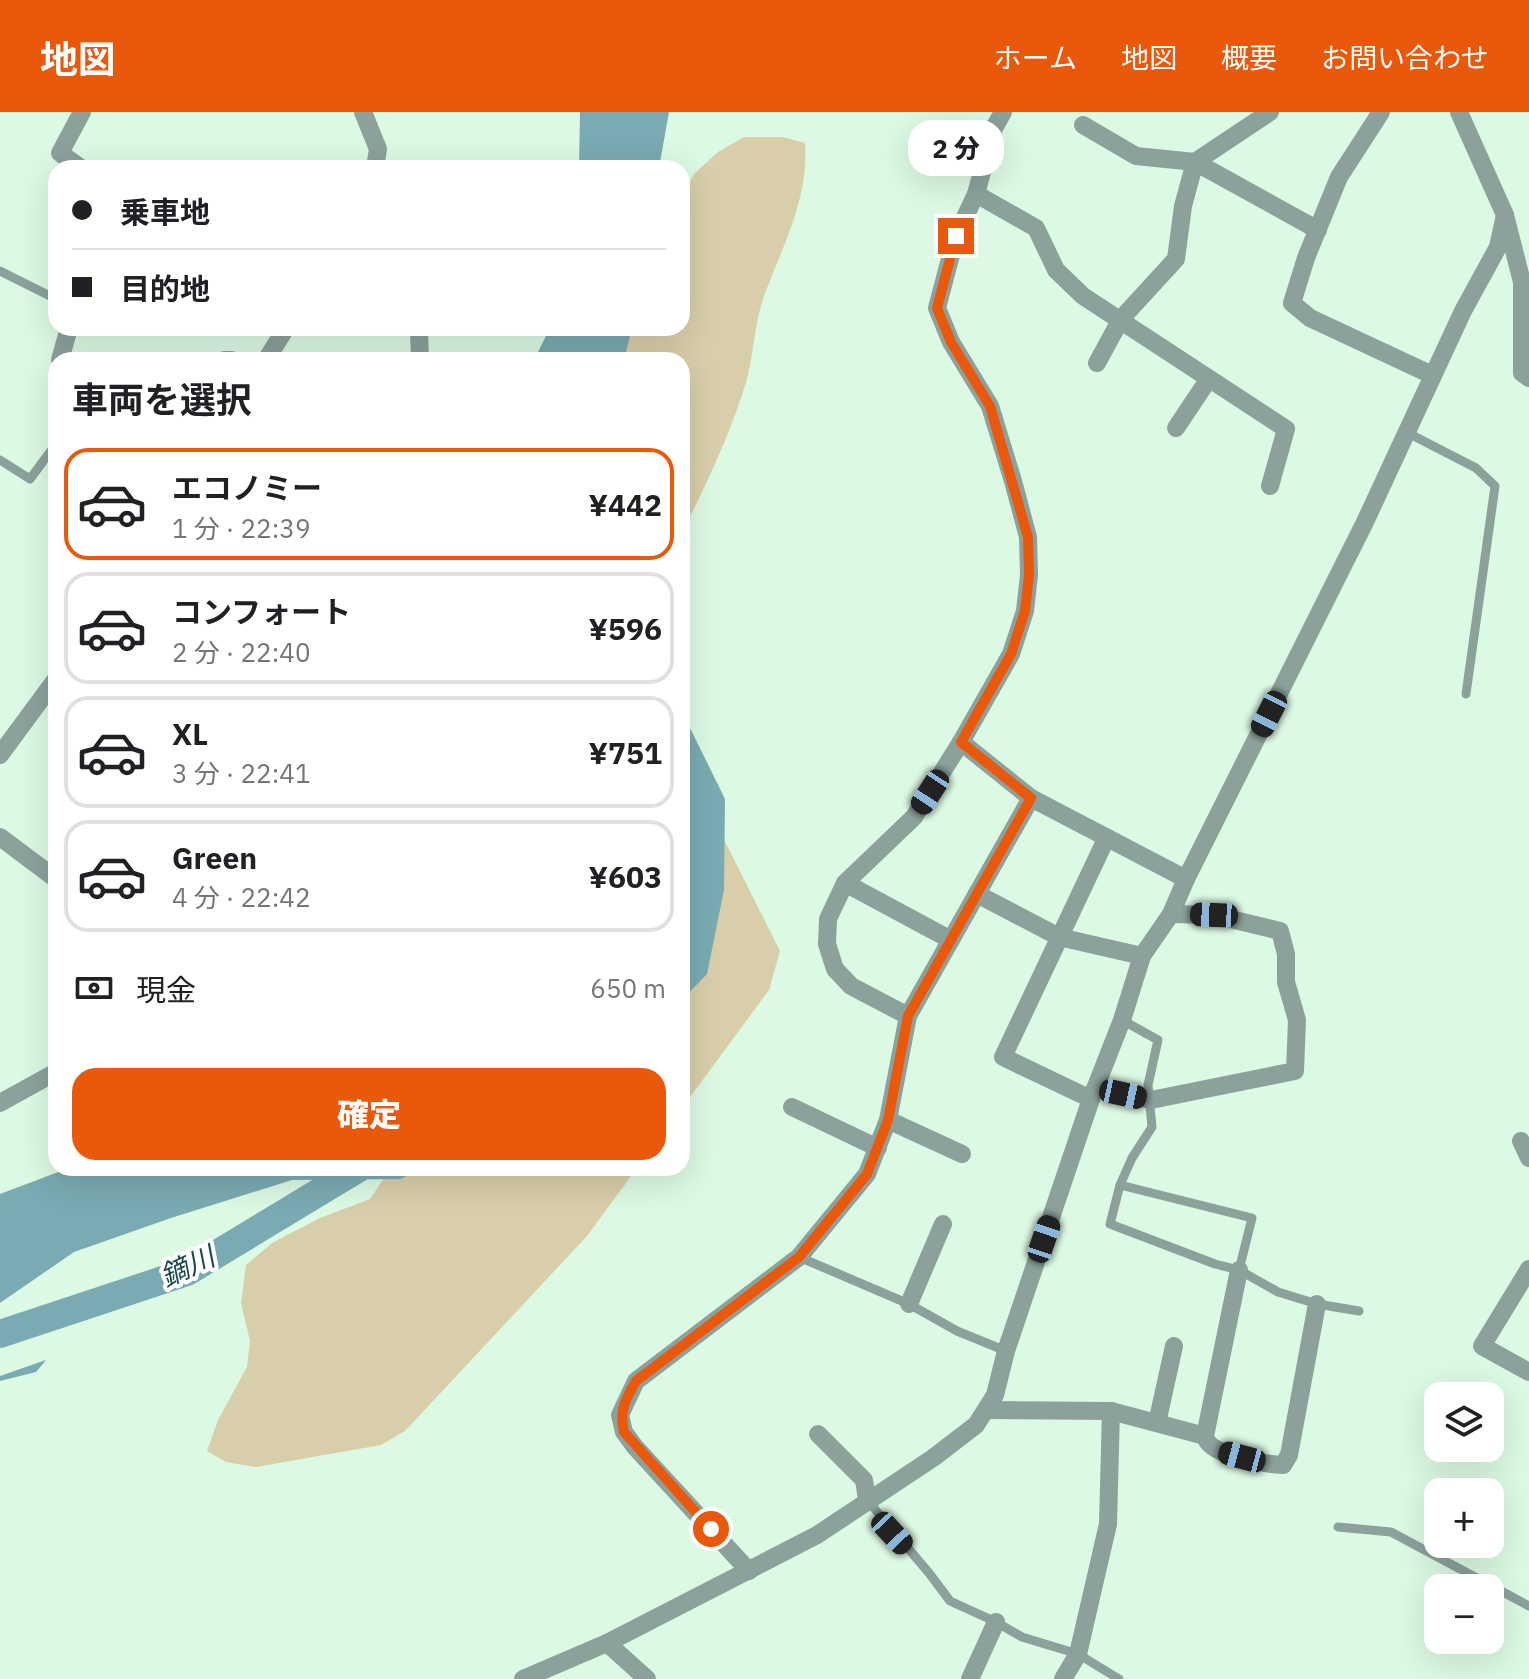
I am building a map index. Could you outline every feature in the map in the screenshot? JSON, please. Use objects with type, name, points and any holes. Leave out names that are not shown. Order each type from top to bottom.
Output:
[{"type":"street","points":[[70,160],[60,153],[82,112]]},
{"type":"street","points":[[363,112],[378,149],[376,160]]},
{"type":"street","points":[[908,1016],[851,986],[835,969],[827,944],[828,919],[845,883],[914,817],[1011,654],[1025,611],[1029,575],[1028,537],[990,406],[951,342],[937,308],[956,236],[976,194],[994,128],[1003,112]]},
{"type":"street","points":[[1097,363],[1121,319],[1176,259],[1183,206],[1195,162],[1270,112]]},
{"type":"street","points":[[1381,112],[1339,177],[1306,258],[1292,303],[1310,318],[1432,375]]},
{"type":"street","points":[[1459,112],[1505,215],[1522,282],[1522,373],[1529,378]]},
{"type":"street","points":[[1083,125],[1136,156],[1195,162],[1318,230]]},
{"type":"street","points":[[976,194],[1036,228],[1056,270],[1083,296],[1286,429],[1270,486]]},
{"type":"street","points":[[523,1679],[607,1643],[817,1535],[933,1458],[976,1425],[995,1395],[1006,1351],[1142,956],[1171,914],[1365,522],[1432,375],[1498,247],[1505,215]]},
{"type":"street","points":[[1176,428],[1208,380]]},
{"type":"street","points":[[0,755],[48,690]]},
{"type":"street","points":[[961,742],[1031,798],[1186,879]]},
{"type":"street","points":[[749,1571],[635,1447],[624,1432],[620,1415],[636,1381],[799,1257],[867,1174],[888,1120],[908,1016],[1031,798]]},
{"type":"street","points":[[0,837],[48,873]]},
{"type":"street","points":[[1106,839],[1003,1057],[1093,1094],[1151,1100],[1295,1071],[1297,1020],[1286,982],[1286,954],[1280,931],[1214,915],[1171,914]]},
{"type":"street","points":[[845,883],[951,940]]},
{"type":"street","points":[[977,894],[1059,937],[1142,956]]},
{"type":"street","points":[[0,1103],[48,1076]]},
{"type":"street","points":[[792,1107],[878,1148]]},
{"type":"street","points":[[888,1120],[962,1154]]},
{"type":"street","points":[[909,1304],[943,1224]]},
{"type":"street","points":[[1529,1269],[1482,1346],[1529,1372]]},
{"type":"street","points":[[1239,1270],[1205,1436],[1206,1443],[1215,1450],[1283,1465],[1289,1455],[1317,1304]]},
{"type":"street","points":[[1157,1423],[1174,1346]]},
{"type":"street","points":[[986,1410],[1111,1411],[1205,1436]]},
{"type":"street","points":[[1063,1679],[1078,1654],[1108,1524],[1111,1411]]},
{"type":"street","points":[[818,1434],[864,1480],[867,1500]]},
{"type":"street","points":[[970,1679],[996,1622]]},
{"type":"street","points":[[607,1643],[647,1679]]},
{"type":"lane","points":[[0,271],[48,295]]},
{"type":"lane","points":[[1406,432],[1476,468],[1495,486],[1466,694]]},
{"type":"lane","points":[[0,460],[30,479],[48,455]]},
{"type":"lane","points":[[1122,1020],[1158,1040],[1148,1085],[1152,1127],[1132,1158],[1120,1185],[1110,1224],[1215,1264],[1239,1270],[1278,1292],[1317,1304],[1359,1311]]},
{"type":"lane","points":[[1120,1185],[1252,1218],[1239,1270]]},
{"type":"lane","points":[[799,1257],[909,1304],[957,1331],[1006,1351]]},
{"type":"lane","points":[[867,1500],[950,1601],[1022,1637],[1078,1654],[1119,1679]]},
{"type":"lane","points":[[1338,1527],[1391,1532],[1529,1606]]},
{"type":"shaded area","points":[[744,137],[783,137],[805,143],[805,163],[799,202],[760,307],[747,380],[715,464],[690,516],[690,352],[604,352],[610,336],[690,336],[690,181],[718,152]]},
{"type":"shaded area","points":[[690,772],[780,951],[769,990],[690,1097]]},
{"type":"shaded area","points":[[386,1176],[631,1176],[587,1236],[405,1431],[381,1445],[256,1467],[226,1462],[207,1451],[218,1420],[247,1367],[250,1341],[241,1303],[246,1265],[272,1243],[320,1218],[370,1199]]},
{"type":"water","points":[[580,112],[669,112],[660,160],[579,160]]},
{"type":"water","points":[[546,336],[630,336],[626,352],[538,352]]},
{"type":"water","points":[[690,729],[725,799],[724,890],[707,974],[690,992]]},
{"type":"water","points":[[48,1176],[407,1176],[400,1179],[292,1180],[74,1252],[0,1303],[0,1194]]},
{"type":"water","points":[[46,1360],[36,1372],[0,1381],[0,1376]]},
{"type":"waterway","name":"鏑川","points":[[0,1334],[187,1272],[346,1176]]},
{"type":"route","points":[[711,1529],[624,1432],[620,1415],[625,1399],[636,1381],[799,1257],[867,1174],[888,1120],[908,1016],[1031,798],[961,742],[1011,654],[1025,611],[1029,575],[1028,537],[990,406],[951,342],[937,308],[956,236]]}]
